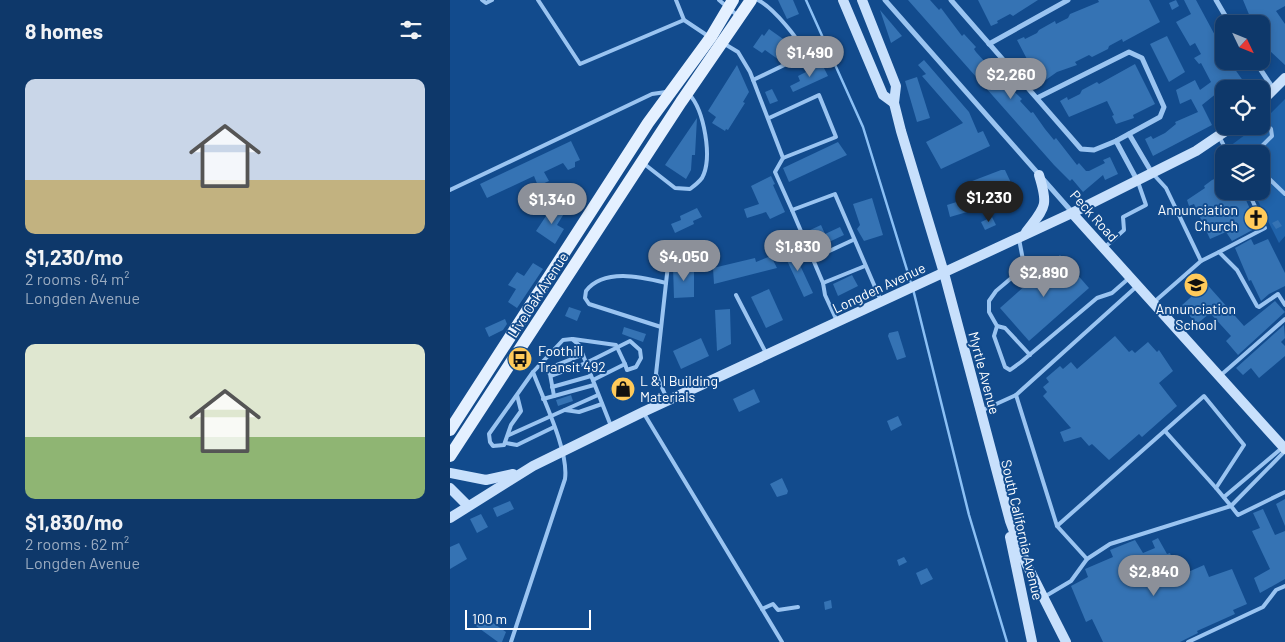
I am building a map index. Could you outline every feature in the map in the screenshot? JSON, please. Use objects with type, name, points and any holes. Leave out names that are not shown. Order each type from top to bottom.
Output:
[{"type":"main road","name":"Live Oak Avenue","points":[[450,430],[670,92],[717,40],[740,18],[752,0]]},
{"type":"main road","name":"Live Oak Avenue","points":[[450,456],[685,96],[717,40],[726,3]]},
{"type":"street","name":"Myrtle Avenue","points":[[843,0],[884,95],[894,103]]},
{"type":"street","name":"Myrtle Avenue","points":[[862,0],[896,86],[894,103],[920,197],[944,273],[1010,521],[1042,598],[1066,642]]},
{"type":"street","name":"Peck Road","points":[[885,0],[1072,213],[1284,449]]},
{"type":"street","points":[[951,0],[1081,149],[1094,150],[1116,141],[1160,117],[1164,107],[1142,58],[1137,54],[1129,52],[1037,98]]},
{"type":"street","points":[[989,44],[1068,0]]},
{"type":"street","points":[[1216,0],[1225,15]]},
{"type":"street","points":[[1261,70],[1274,90]]},
{"type":"street","points":[[1270,94],[1285,78]]},
{"type":"street","points":[[1129,134],[1152,173]]},
{"type":"street","name":"Longden Avenue","points":[[450,518],[467,505],[533,466],[563,451],[1072,213],[1196,151],[1219,136]]},
{"type":"street","points":[[1116,141],[1138,180]]},
{"type":"street","points":[[1022,235],[1045,206],[1046,196],[1039,175]]},
{"type":"street","name":"South California Avenue","points":[[984,424],[1026,604],[1032,642]]},
{"type":"street","name":"Longden Avenue","points":[[450,473],[486,480],[505,476],[533,466]]},
{"type":"street","points":[[450,488],[467,505]]},
{"type":"lane","points":[[482,0],[486,3],[492,0]]},
{"type":"lane","points":[[538,0],[580,64],[684,20]]},
{"type":"lane","points":[[676,0],[684,20],[742,57],[769,118],[782,158]]},
{"type":"lane","points":[[753,80],[805,55],[792,34],[767,5],[758,0]]},
{"type":"lane","points":[[726,3],[740,18]]},
{"type":"lane","points":[[450,190],[652,94],[670,92],[697,102],[705,128],[706,163],[702,178],[690,190],[675,188],[642,163]]},
{"type":"lane","points":[[769,118],[819,95],[836,137],[782,158],[775,172],[823,284],[824,295],[838,322]]},
{"type":"lane","points":[[1263,145],[1272,136],[1270,128]]},
{"type":"lane","points":[[1219,136],[1224,145]]},
{"type":"lane","points":[[1152,173],[1166,188],[1201,261]]},
{"type":"lane","points":[[1104,248],[1124,230],[1123,217],[1146,205],[1138,180]]},
{"type":"lane","points":[[1270,180],[1285,194]]},
{"type":"lane","points":[[792,210],[834,193],[881,302]]},
{"type":"lane","points":[[1153,303],[1201,261],[1265,228],[1252,200]]},
{"type":"lane","points":[[1022,235],[1024,265],[1022,269],[996,291],[988,306],[997,326],[994,336],[1006,369],[1015,367],[1097,298],[1112,293],[1130,277]]},
{"type":"lane","points":[[812,259],[853,240]]},
{"type":"lane","points":[[1218,252],[1237,270],[1257,306],[1260,307],[1278,294],[1285,305]]},
{"type":"lane","points":[[668,265],[656,374],[668,401]]},
{"type":"lane","points":[[823,284],[865,266]]},
{"type":"lane","points":[[661,327],[589,304],[585,298],[586,291],[598,281],[619,277],[640,277],[666,283]]},
{"type":"lane","points":[[980,411],[1016,395],[1138,286]]},
{"type":"lane","points":[[736,295],[767,355]]},
{"type":"lane","points":[[1219,376],[1285,319]]},
{"type":"lane","points":[[997,326],[1005,328],[1030,355]]},
{"type":"lane","points":[[550,376],[586,363],[617,348],[630,342],[640,350],[641,358],[636,367],[628,370],[617,348],[616,345],[566,338],[560,342],[533,372],[489,434],[490,442],[493,446],[499,447],[506,443],[517,445],[554,427]]},
{"type":"lane","points":[[572,339],[579,345],[611,428]]},
{"type":"lane","points":[[546,369],[582,355]]},
{"type":"lane","points":[[540,363],[550,376],[554,396]]},
{"type":"lane","points":[[552,387],[592,378],[625,364]]},
{"type":"lane","points":[[511,642],[565,478],[566,468],[563,451],[533,372]]},
{"type":"lane","points":[[543,399],[594,385]]},
{"type":"lane","points":[[506,443],[511,425],[521,410],[517,395]]},
{"type":"lane","points":[[509,434],[598,395]]},
{"type":"lane","points":[[1016,395],[1057,526],[1087,559]]},
{"type":"lane","points":[[1057,526],[1205,397],[1244,445],[1216,488]]},
{"type":"lane","points":[[562,410],[579,412],[602,404]]},
{"type":"lane","points":[[643,412],[782,642]]},
{"type":"lane","points":[[1165,431],[1238,515],[1285,492]]},
{"type":"lane","points":[[1224,497],[1284,449]]},
{"type":"lane","points":[[1042,598],[1071,581],[1087,559],[1110,544],[1231,506],[1284,449]]},
{"type":"lane","points":[[1188,642],[1263,607],[1276,590],[1285,586]]},
{"type":"lane","points":[[762,609],[773,604],[778,610],[798,607]]},
{"type":"shaded area","points":[[1285,99],[1285,236],[1279,243],[1258,200],[1270,200],[1270,145],[1231,145],[1245,135],[1270,135],[1270,114]]},
{"type":"building","points":[[778,0],[793,0],[799,14],[787,19]]},
{"type":"building","points":[[908,0],[930,0],[939,10],[941,8],[962,36],[964,34],[976,47],[974,49],[976,52],[985,62],[987,60],[999,77],[1022,99],[1020,101],[1031,113],[1033,112],[1054,140],[1056,138],[1077,165],[1079,163],[1086,171],[1089,171],[1105,163],[1103,160],[1110,157],[1118,174],[1105,180],[1103,175],[1083,192],[1072,179],[1070,181],[1054,165]]},
{"type":"building","points":[[978,0],[1038,0],[1013,16],[1010,14],[991,26]]},
{"type":"building","points":[[1098,0],[1149,0],[1160,22],[1123,42],[1122,39],[1092,57],[1089,55],[1075,62],[1077,65],[1057,72],[1040,84],[1017,40],[1024,37],[1025,39],[1037,33],[1055,21],[1056,24],[1068,18],[1070,14],[1099,2]]},
{"type":"building","points":[[1176,0],[1179,6],[1172,10],[1169,3]]},
{"type":"building","points":[[1184,0],[1196,0],[1215,35],[1215,70],[1235,70],[1243,80],[1215,80],[1215,95],[1202,105],[1212,125],[1153,156],[1145,139],[1151,136],[1153,139],[1165,133],[1176,124],[1175,122],[1198,112],[1191,99],[1180,104],[1176,90],[1195,80],[1200,90],[1211,82],[1201,63],[1199,64],[1194,58],[1201,54],[1195,43],[1190,46],[1176,22],[1191,14]]},
{"type":"building","points":[[1243,0],[1285,0],[1285,6],[1276,11],[1285,24],[1285,65],[1270,51],[1270,15],[1249,15]]},
{"type":"building","points":[[880,10],[902,36],[891,43]]},
{"type":"building","points":[[769,29],[793,46],[782,62],[765,50],[762,53],[753,47],[762,34],[764,36]]},
{"type":"building","points":[[1167,36],[1185,72],[1169,82],[1150,44]]},
{"type":"building","points":[[924,60],[969,112],[978,133],[983,131],[990,146],[941,169],[926,142],[963,123],[922,76],[926,74],[918,65]]},
{"type":"building","points":[[822,64],[828,76],[793,92],[790,86],[800,81],[798,76]]},
{"type":"building","points":[[1135,64],[1155,104],[1133,115],[1134,118],[1116,124],[1107,101],[1069,117],[1060,101],[1067,97],[1068,100],[1080,94],[1082,90],[1097,82],[1099,84]]},
{"type":"building","points":[[737,65],[749,92],[743,102],[745,103],[728,130],[726,129],[725,131],[712,123],[716,117],[708,111]]},
{"type":"building","points":[[917,77],[930,118],[917,122],[905,81]]},
{"type":"building","points":[[772,89],[778,101],[770,104],[765,92]]},
{"type":"building","points":[[697,118],[695,155],[692,155],[691,170],[686,179],[665,165]]},
{"type":"building","points":[[571,141],[580,160],[575,162],[575,167],[568,170],[563,163],[544,172],[549,181],[538,186],[534,176],[487,198],[480,184]]},
{"type":"building","points":[[838,142],[847,155],[789,182],[783,168]]},
{"type":"building","points":[[1005,170],[1012,185],[1010,188],[980,202],[975,200],[967,183]]},
{"type":"building","points":[[771,176],[785,212],[770,219],[766,212],[747,218],[744,209],[759,204],[751,186]]},
{"type":"building","points":[[1215,179],[1215,200],[1246,200],[1258,227],[1232,241],[1226,232],[1210,239],[1194,204],[1189,206],[1187,200],[1205,188],[1204,186]]},
{"type":"building","points":[[872,198],[883,235],[864,241],[857,229],[860,225],[853,204]]},
{"type":"building","points":[[963,200],[967,212],[950,217],[947,205]]},
{"type":"building","points":[[554,204],[565,212],[557,225],[564,229],[555,244],[536,231]]},
{"type":"building","points":[[697,208],[702,217],[693,221],[694,224],[675,233],[671,224],[681,220],[680,216]]},
{"type":"building","points":[[992,217],[996,225],[985,230],[981,222]]},
{"type":"building","points":[[1278,220],[1282,226],[1276,229],[1272,223]]},
{"type":"building","points":[[821,225],[825,234],[840,227],[844,235],[816,248],[808,231]]},
{"type":"building","points":[[1251,239],[1254,245],[1268,239],[1285,273],[1285,286],[1269,294],[1261,301],[1251,280],[1249,281],[1235,248]]},
{"type":"building","points":[[792,248],[813,293],[804,297],[783,252]]},
{"type":"building","points":[[1060,255],[1089,288],[1029,341],[1000,308]]},
{"type":"building","points":[[771,256],[777,268],[714,284],[713,268],[755,258],[756,262]]},
{"type":"building","points":[[533,263],[543,269],[517,308],[508,302],[516,289],[508,285],[517,272],[524,276]]},
{"type":"building","points":[[694,266],[694,297],[674,298],[673,267]]},
{"type":"building","points":[[852,275],[858,286],[838,296],[833,284]]},
{"type":"building","points":[[1204,281],[1244,326],[1275,301],[1285,312],[1238,355],[1226,341],[1231,336],[1210,313],[1197,324],[1181,306],[1199,290],[1197,287]]},
{"type":"building","points":[[769,289],[783,320],[766,328],[751,297]]},
{"type":"building","points":[[569,307],[581,311],[577,321],[565,316]]},
{"type":"building","points":[[730,309],[731,344],[717,351],[715,310]]},
{"type":"building","points":[[505,319],[507,324],[503,330],[489,337],[485,328]]},
{"type":"building","points":[[1284,325],[1285,338],[1281,342],[1285,346],[1285,356],[1259,378],[1251,368],[1243,375],[1236,368]]},
{"type":"building","points":[[624,327],[646,334],[643,342],[622,334]]},
{"type":"building","points":[[898,331],[906,357],[897,360],[888,336],[889,333]]},
{"type":"building","points":[[1115,336],[1129,352],[1132,350],[1135,353],[1148,342],[1157,352],[1159,350],[1173,371],[1159,383],[1177,406],[1142,437],[1139,434],[1109,460],[1092,444],[1089,446],[1081,437],[1064,442],[1060,432],[1071,428],[1043,396],[1047,392],[1043,387],[1049,382],[1046,378],[1060,366],[1063,369],[1071,362],[1077,369]]},
{"type":"building","points":[[701,338],[709,356],[681,369],[673,351]]},
{"type":"building","points":[[631,380],[635,390],[614,399],[610,390]]},
{"type":"building","points":[[754,389],[760,402],[739,412],[733,399]]},
{"type":"building","points":[[571,395],[573,401],[558,406],[556,400]]},
{"type":"building","points":[[898,416],[902,425],[891,431],[887,421]]},
{"type":"building","points":[[782,478],[788,491],[787,494],[777,497],[770,484]]},
{"type":"building","points":[[1285,499],[1285,526],[1276,504]]},
{"type":"building","points":[[510,501],[514,509],[497,517],[493,508]]},
{"type":"building","points":[[1263,509],[1275,535],[1285,531],[1285,579],[1260,593],[1254,578],[1270,569],[1252,531],[1260,528],[1253,513]]},
{"type":"building","points":[[481,514],[488,527],[477,533],[470,519]]},
{"type":"building","points":[[1158,538],[1167,554],[1170,553],[1179,576],[1204,565],[1209,577],[1232,569],[1247,604],[1233,610],[1235,614],[1197,631],[1198,633],[1180,642],[1103,642],[1092,619],[1086,622],[1071,586],[1088,577],[1085,569],[1113,557],[1110,550],[1135,540],[1143,553],[1155,548],[1152,541]]},
{"type":"building","points":[[459,543],[467,559],[450,569],[450,547]]},
{"type":"building","points":[[904,557],[907,562],[899,566],[897,560]]},
{"type":"building","points":[[927,568],[933,579],[921,585],[916,573]]},
{"type":"building","points":[[831,600],[832,608],[825,610],[824,602]]},
{"type":"building","points":[[483,616],[506,632],[502,642],[498,642],[476,626]]},
{"type":"waterway","points":[[806,0],[863,127],[911,283]]},
{"type":"waterway","points":[[913,289],[969,515],[1007,642]]},
{"type":"place","name":"Annunciation Church","points":[[1256,218]]},
{"type":"place","name":"Annunciation School","points":[[1196,285]]},
{"type":"place","name":"Foothill Transit 492","points":[[520,359]]},
{"type":"place","name":"L & l Building Materials","points":[[623,389]]}]
